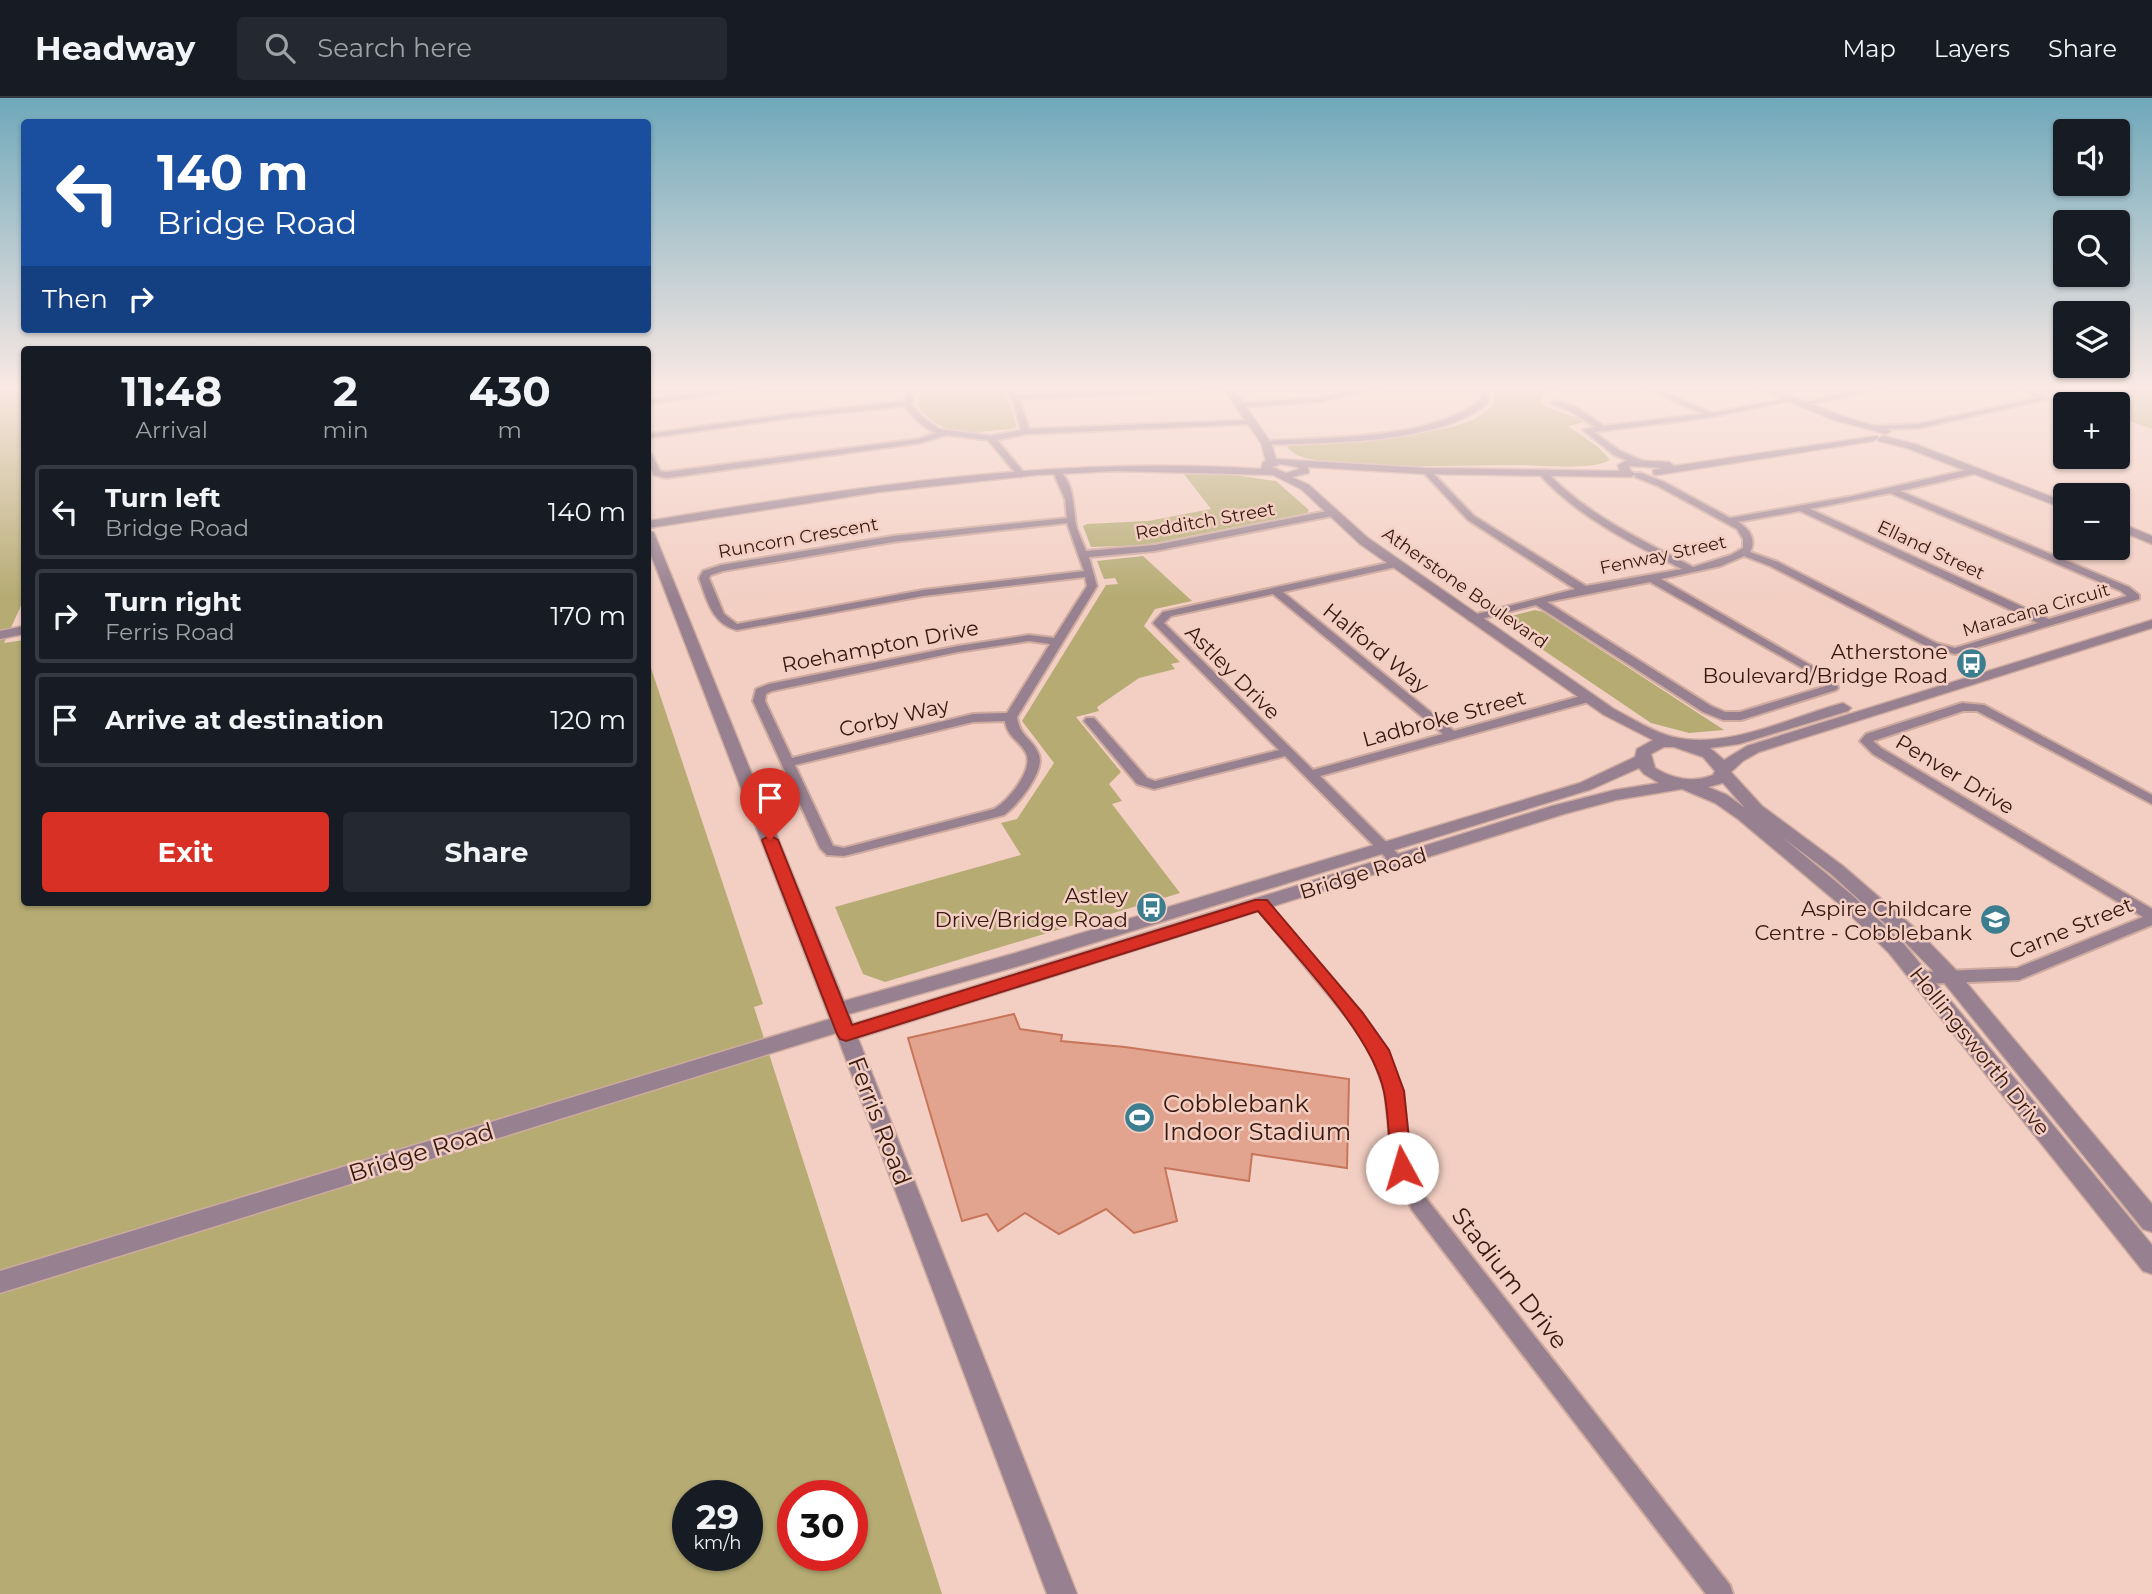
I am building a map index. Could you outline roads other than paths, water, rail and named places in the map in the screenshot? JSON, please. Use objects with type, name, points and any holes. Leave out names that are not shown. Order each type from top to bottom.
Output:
[{"type":"street","points":[[651,461],[657,473],[666,475],[791,458]]},
{"type":"street","points":[[1008,458],[1021,474]]},
{"type":"street","points":[[1270,458],[1272,469]]},
{"type":"street","points":[[1284,458],[1297,467]]},
{"type":"street","points":[[1624,458],[1642,471]]},
{"type":"street","name":"Fenway Street","points":[[1472,618],[1584,590],[1653,579],[1731,559],[1744,553],[1749,546],[1746,534],[1730,521],[1624,458]]},
{"type":"street","points":[[651,525],[862,491],[1021,474],[1167,468],[1297,467],[1426,471],[1642,471],[1752,458]]},
{"type":"street","points":[[1941,458],[2053,501]]},
{"type":"street","points":[[1272,469],[1297,467]]},
{"type":"street","name":"Atherstone Boulevard","points":[[1297,467],[1306,487]]},
{"type":"street","name":"Atherstone Boulevard","points":[[1272,469],[1306,487],[1332,513],[1396,564],[1588,698],[1645,732],[1681,744]]},
{"type":"street","points":[[1426,471],[1471,518],[1584,590]]},
{"type":"street","points":[[1730,521],[1892,491],[1975,471]]},
{"type":"street","points":[[1011,717],[1092,586],[1090,573],[1070,520],[1070,499],[1057,472]]},
{"type":"street","points":[[1542,472],[1564,495],[1592,516],[1690,570]]},
{"type":"street","name":"Maracana Circuit","points":[[1744,553],[1774,564],[1932,645],[1947,650],[1961,650],[2050,624],[2131,600],[2134,595],[1892,491]]},
{"type":"street","name":"Elland Street","points":[[1798,507],[2050,624]]},
{"type":"street","name":"Redditch Street","points":[[1083,554],[1155,548],[1332,513]]},
{"type":"street","name":"Runcorn Crescent","points":[[1070,520],[959,530],[846,546],[721,568],[707,572],[704,578],[722,620],[737,627],[923,593],[1090,573]]},
{"type":"street","points":[[2130,531],[2152,540]]},
{"type":"street","name":"Ferris Road","points":[[651,541],[842,1022],[1062,1594]]},
{"type":"street","name":"Astley Drive","points":[[1392,855],[1158,623],[1167,614],[1396,564]]},
{"type":"street","points":[[1538,601],[1707,709],[1723,716],[1741,716],[1832,688],[1830,680],[1824,676],[1653,579]]},
{"type":"street","name":"Halford Way","points":[[1275,590],[1452,736]]},
{"type":"street","points":[[1681,744],[1716,744],[1746,738],[2152,614]]},
{"type":"street","points":[[1722,771],[1735,758],[1753,750],[2152,624]]},
{"type":"street","points":[[0,635],[21,631]]},
{"type":"street","name":"Roehampton Drive","points":[[1011,717],[1012,727],[1033,755],[1035,767],[1004,809],[844,852],[832,852],[823,843],[758,698],[764,690],[958,649],[1029,638],[1058,642]]},
{"type":"street","name":"Ladbroke Street","points":[[1310,775],[1588,698]]},
{"type":"street","name":"Penver Drive","points":[[2150,797],[1980,708],[1962,707],[1870,737],[1866,741],[1877,751],[2152,917]]},
{"type":"street","name":"Atherstone Boulevard","points":[[1609,712],[1632,736],[1642,759]]},
{"type":"street","name":"Corby Way","points":[[786,763],[973,718],[1011,717]]},
{"type":"street","points":[[1090,721],[1142,781],[1154,785],[1287,752]]},
{"type":"street","name":"Bridge Road","points":[[842,1022],[1261,904],[1608,778],[1642,759],[1647,747],[1681,744]]},
{"type":"street","name":"Hollingsworth Drive","points":[[1681,744],[1715,758],[1722,771],[1756,810],[1844,875],[1910,935],[1951,977],[2152,1222]]},
{"type":"street","name":"Hollingsworth Drive","points":[[1642,759],[1660,777],[1723,800],[1797,859],[1896,948],[2152,1263]]},
{"type":"street","name":"Bridge Road","points":[[0,1282],[1392,855],[1615,794],[1713,783],[1720,778],[1722,771]]},
{"type":"street","name":"Stadium Drive","points":[[1261,904],[1356,1017],[1379,1050],[1394,1091],[1402,1168],[1419,1204],[1721,1594]]},
{"type":"street","name":"Carne Street","points":[[1922,978],[2019,974],[2152,917]]},
{"type":"place","name":"Atherstone Boulevard/Bridge Road","points":[[1971,663]]},
{"type":"place","name":"Astley Drive/Bridge Road","points":[[1151,907]]},
{"type":"place","name":"Aspire Childcare Centre - Cobblebank","points":[[1995,920]]},
{"type":"place","name":"Cobblebank Indoor Stadium","points":[[1140,1117]]}]
